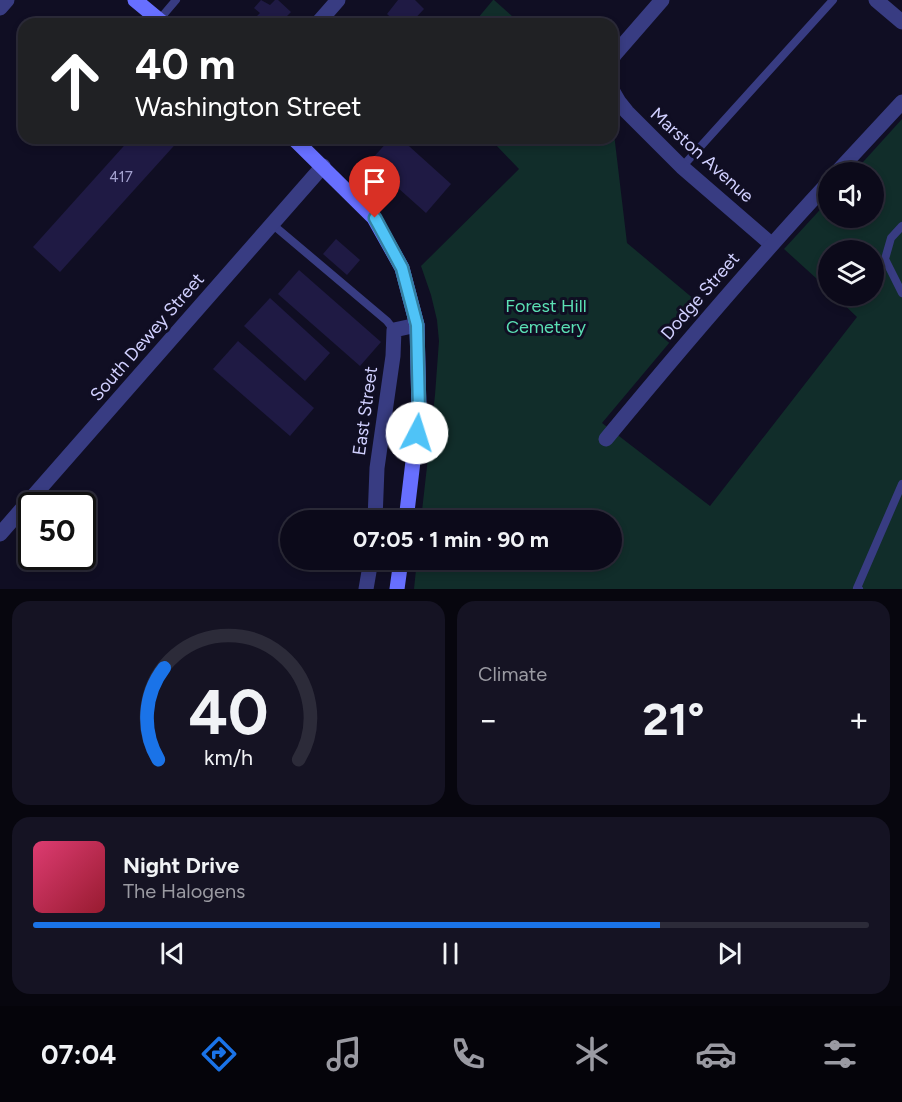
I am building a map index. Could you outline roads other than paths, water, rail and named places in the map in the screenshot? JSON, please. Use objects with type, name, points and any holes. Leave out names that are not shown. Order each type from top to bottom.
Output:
[{"type":"main road","points":[[135,0],[156,18]]},
{"type":"main road","points":[[299,144],[375,218],[402,268],[417,325],[419,411],[406,510]]},
{"type":"main road","points":[[397,589],[400,570]]},
{"type":"street","points":[[0,8],[7,0]]},
{"type":"street","points":[[322,18],[338,0]]},
{"type":"street","points":[[618,51],[662,0]]},
{"type":"street","points":[[876,0],[902,22]]},
{"type":"street","name":"Marston Avenue","points":[[618,99],[627,112],[682,167],[771,244]]},
{"type":"street","points":[[846,162],[902,102]]},
{"type":"street","name":"South Dewey Street","points":[[0,534],[323,166]]},
{"type":"street","name":"Dodge Street","points":[[606,439],[771,244],[818,194]]},
{"type":"street","points":[[394,330],[417,325]]},
{"type":"street","name":"East Street","points":[[375,510],[377,468],[393,356],[394,330]]},
{"type":"street","points":[[366,589],[369,570]]},
{"type":"lane","points":[[164,18],[176,0]]},
{"type":"lane","points":[[682,167],[833,0]]},
{"type":"lane","points":[[272,224],[387,321],[394,330]]},
{"type":"lane","points":[[902,226],[891,238],[885,259],[902,293]]},
{"type":"lane","points":[[859,589],[856,588],[902,484]]},
{"type":"park label","name":"Forest Hill Cemetery","points":[[546,316]]}]
